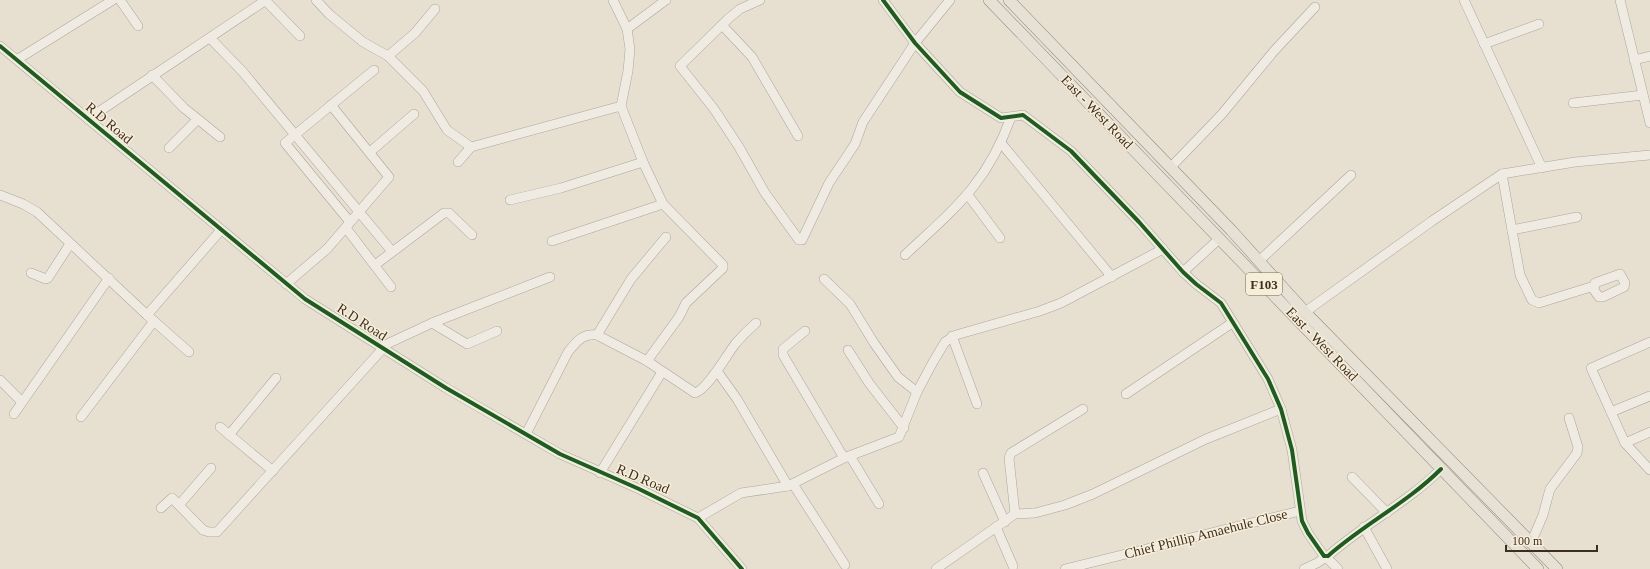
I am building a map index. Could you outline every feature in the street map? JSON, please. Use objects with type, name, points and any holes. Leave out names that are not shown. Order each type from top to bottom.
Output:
[{"type":"main road","name":"East - West Road","points":[[989,0],[1538,569]]},
{"type":"main road","name":"East - West Road","points":[[1009,0],[1171,167],[1305,312],[1556,569]]},
{"type":"main road","points":[[1048,62],[1058,52]]},
{"type":"street","points":[[18,59],[112,0]]},
{"type":"street","points":[[120,0],[138,26]]},
{"type":"street","points":[[88,120],[266,0],[300,36]]},
{"type":"street","points":[[316,0],[329,14],[364,42],[388,56],[423,91],[447,130],[471,147]]},
{"type":"street","points":[[613,0],[626,29],[630,49],[629,66],[621,106],[643,162],[663,204],[723,265],[723,268],[686,303],[679,318],[647,362]]},
{"type":"street","points":[[626,29],[666,0]]},
{"type":"street","points":[[760,0],[740,9],[680,66],[714,109],[739,147],[766,193],[799,240],[804,239],[829,183],[855,144],[863,122],[915,43],[950,0]]},
{"type":"street","points":[[883,0],[915,43],[960,92],[1001,118],[1023,115],[1071,151],[1139,222],[1183,272],[1196,284],[1218,299],[1260,367],[1281,409],[1292,450],[1300,511],[1308,533],[1326,557],[1338,569]]},
{"type":"street","points":[[1464,0],[1542,168]]},
{"type":"street","points":[[1620,0],[1650,121]]},
{"type":"street","points":[[1171,167],[1222,114],[1274,51],[1315,7]]},
{"type":"street","points":[[388,56],[415,33],[435,8]]},
{"type":"street","points":[[1484,44],[1539,24]]},
{"type":"street","points":[[722,25],[752,57],[798,136]]},
{"type":"street","points":[[210,38],[242,71],[390,248]]},
{"type":"street","name":"R.D Road","points":[[0,46],[18,59],[88,120],[305,299],[382,348],[560,454],[639,489],[698,518],[742,569]]},
{"type":"street","points":[[1634,60],[1650,56]]},
{"type":"street","points":[[374,70],[285,143],[348,225],[391,287]]},
{"type":"street","points":[[152,76],[197,120],[220,137]]},
{"type":"street","points":[[1573,103],[1643,95]]},
{"type":"street","points":[[286,284],[327,249],[389,177],[331,105]]},
{"type":"street","points":[[458,162],[471,147],[621,106]]},
{"type":"street","points":[[370,152],[414,114]]},
{"type":"street","points":[[905,254],[968,196],[987,169],[1001,143],[1011,117]]},
{"type":"street","points":[[169,148],[197,120]]},
{"type":"street","points":[[1001,143],[1112,277]]},
{"type":"street","points":[[1305,312],[1432,221],[1502,174],[1575,162],[1650,155]]},
{"type":"street","points":[[510,200],[561,188],[643,162]]},
{"type":"street","points":[[1502,174],[1520,275],[1528,293],[1535,303],[1594,286]]},
{"type":"street","points":[[1259,261],[1351,175]]},
{"type":"street","points":[[0,195],[32,209],[189,352]]},
{"type":"street","points":[[968,196],[1000,238]]},
{"type":"street","points":[[552,241],[663,204]]},
{"type":"street","points":[[375,265],[444,213],[449,214],[472,235]]},
{"type":"street","points":[[1512,230],[1577,217]]},
{"type":"street","points":[[81,417],[150,318],[221,230]]},
{"type":"street","points":[[597,335],[628,283],[666,237]]},
{"type":"street","points":[[1183,272],[1219,239]]},
{"type":"street","points":[[30,273],[46,279],[48,278],[70,244]]},
{"type":"street","points":[[698,518],[741,493],[790,485],[847,457],[894,440],[902,435],[917,392],[945,342],[952,336],[1040,311],[1070,299],[1163,250]]},
{"type":"street","points":[[161,508],[172,498],[203,530],[217,532],[382,348],[396,339],[432,323],[550,276]]},
{"type":"street","points":[[14,414],[109,278]]},
{"type":"street","points":[[824,279],[850,304],[874,344],[898,377],[917,392]]},
{"type":"street","points":[[432,323],[467,344],[497,331]]},
{"type":"street","points":[[526,434],[568,352],[582,337],[589,334],[597,335],[647,362],[695,393],[700,390],[717,371],[736,343],[756,323]]},
{"type":"street","points":[[1126,394],[1232,323]]},
{"type":"street","points":[[805,331],[782,352],[847,457],[880,504]]},
{"type":"street","points":[[952,336],[977,404]]},
{"type":"street","points":[[1650,342],[1591,368],[1625,443],[1650,470]]},
{"type":"street","points":[[848,350],[869,383],[904,428]]},
{"type":"street","points":[[717,371],[737,399],[790,485],[844,565]]},
{"type":"street","points":[[600,473],[662,372]]},
{"type":"street","points":[[229,435],[276,378]]},
{"type":"street","points":[[0,380],[22,402]]},
{"type":"street","points":[[1611,412],[1650,396]]},
{"type":"street","points":[[1015,514],[1010,458],[1011,453],[1083,409]]},
{"type":"street","points":[[936,569],[1015,514],[1043,512],[1093,494],[1206,439],[1281,409]]},
{"type":"street","points":[[1531,543],[1543,515],[1550,489],[1577,452],[1578,447],[1569,418]]},
{"type":"street","points":[[220,427],[273,471]]},
{"type":"street","points":[[1625,443],[1650,432]]},
{"type":"street","points":[[179,505],[211,468]]},
{"type":"street","points":[[1304,569],[1326,557],[1364,527],[1387,513],[1441,469]]},
{"type":"street","points":[[983,472],[1005,522]]},
{"type":"street","points":[[1352,477],[1387,513]]},
{"type":"street","name":"Chief Phillip Amaehule Close","points":[[1065,569],[1300,511]]},
{"type":"street","points":[[996,527],[1013,566]]},
{"type":"street","points":[[1364,527],[1387,569]]},
{"type":"cycle path","points":[[883,0],[915,43],[960,92],[1001,118],[1023,115],[1071,151],[1139,222],[1183,272],[1221,303],[1268,379],[1281,409],[1292,450],[1302,521],[1308,533],[1324,556],[1328,556],[1342,544],[1400,503],[1441,469]]},
{"type":"cycle path","points":[[0,46],[305,299],[446,388],[560,454],[639,489],[698,518],[742,569]]}]
